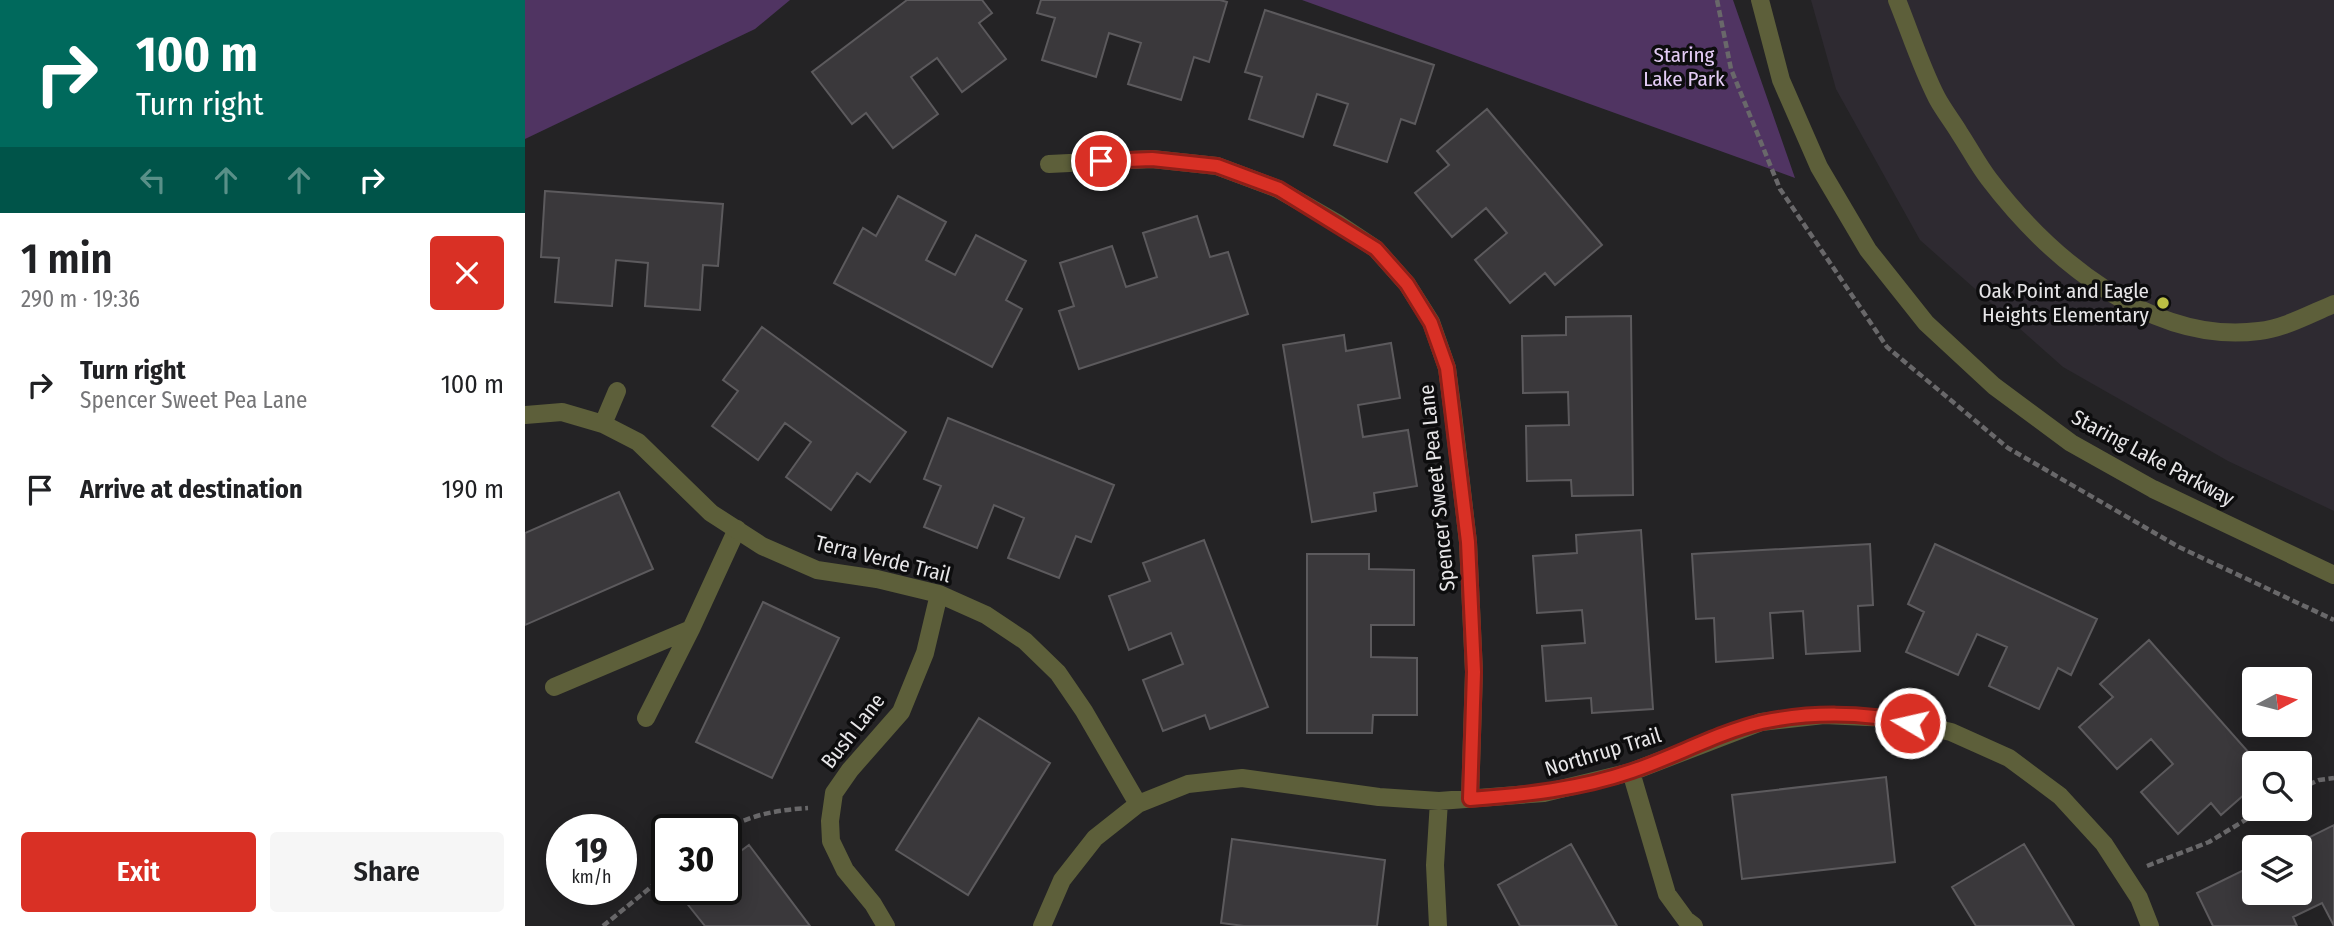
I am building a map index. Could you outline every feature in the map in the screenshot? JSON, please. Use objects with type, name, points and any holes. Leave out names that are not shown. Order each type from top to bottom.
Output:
[{"type":"street","name":"Staring Lake Parkway","points":[[1760,0],[1781,80],[1819,167],[1868,250],[1926,323],[1994,386],[2071,443],[2153,489],[2334,575]]},
{"type":"street","points":[[1897,0],[1937,98],[1989,179],[2044,240],[2081,272],[2131,305],[2187,328],[2219,332],[2260,331],[2295,321],[2334,304]]},
{"type":"street","name":"Spencer Sweet Pea Lane","points":[[1049,164],[1152,159],[1217,166],[1279,189],[1337,223],[1376,249],[1407,284],[1435,334],[1447,368],[1453,414],[1468,542],[1474,672],[1470,799]]},
{"type":"street","points":[[603,424],[617,391]]},
{"type":"street","name":"Terra Verde Trail","points":[[525,415],[562,412],[603,424],[638,442],[711,513],[762,546],[817,570],[877,579],[939,594],[986,615],[1025,641],[1058,673],[1138,804]]},
{"type":"street","points":[[646,718],[737,529]]},
{"type":"street","name":"Bush Lane","points":[[886,926],[873,904],[845,870],[831,841],[830,821],[834,793],[850,770],[901,712],[925,653],[939,594]]},
{"type":"street","points":[[554,687],[691,629]]},
{"type":"street","name":"Northrup Trail","points":[[1042,926],[1062,880],[1095,838],[1138,804],[1188,784],[1242,778],[1379,797],[1439,801],[1543,793],[1631,772],[1761,722],[1824,715],[1889,718],[1951,733],[2009,758],[2060,796],[2104,844],[2139,898],[2150,926]]},
{"type":"street","points":[[1631,772],[1667,894],[1686,920],[1694,926]]},
{"type":"street","points":[[1438,926],[1436,865],[1439,801]]},
{"type":"path","points":[[2312,783],[2334,778]]},
{"type":"path","points":[[742,821],[774,811],[832,806]]},
{"type":"path","points":[[2124,874],[2209,842],[2244,821]]},
{"type":"path","points":[[603,926],[651,887]]},
{"type":"shaded area","name":"Oak Point and Eagle Heights Elementary","points":[[1811,0],[2334,0],[2334,511],[2228,461],[2063,367],[1920,240],[1836,89]]},
{"type":"green space","points":[[525,0],[790,0],[755,29],[525,139]]},
{"type":"green space","name":"Staring Lake Park","points":[[1302,0],[1733,0],[1795,178]]},
{"type":"building","points":[[907,0],[982,0],[992,13],[979,23],[1006,59],[962,92],[937,58],[911,77],[938,114],[893,148],[866,113],[852,124],[812,72]]},
{"type":"building","points":[[1041,0],[1227,2],[1209,62],[1194,57],[1181,100],[1128,84],[1141,43],[1109,33],[1096,77],[1042,60],[1055,18],[1037,13]]},
{"type":"building","points":[[1265,10],[1434,65],[1415,124],[1401,119],[1387,162],[1334,145],[1348,104],[1317,94],[1303,137],[1249,119],[1262,77],[1245,72]]},
{"type":"building","points":[[1487,109],[1602,245],[1555,285],[1545,273],[1510,303],[1475,260],[1507,233],[1486,208],[1452,237],[1415,193],[1449,165],[1437,151]]},
{"type":"building","points":[[545,191],[723,204],[718,266],[703,265],[700,310],[645,306],[648,263],[616,260],[612,306],[555,302],[559,258],[541,257]]},
{"type":"building","points":[[898,196],[946,222],[926,260],[955,275],[976,235],[1026,261],[1006,300],[1022,309],[992,367],[834,283],[863,228],[876,236]]},
{"type":"building","points":[[1197,216],[1210,257],[1228,252],[1248,314],[1079,369],[1059,311],[1074,306],[1060,263],[1112,246],[1126,287],[1157,277],[1143,233]]},
{"type":"building","points":[[1631,316],[1633,495],[1572,496],[1571,480],[1527,481],[1526,426],[1569,425],[1568,392],[1523,393],[1522,336],[1566,335],[1566,317]]},
{"type":"building","points":[[762,327],[906,432],[870,482],[857,473],[831,510],[786,477],[811,442],[785,423],[758,460],[712,426],[738,391],[723,380]]},
{"type":"building","points":[[1344,335],[1346,351],[1391,343],[1400,398],[1358,405],[1363,437],[1408,430],[1417,486],[1374,493],[1376,511],[1312,522],[1283,345]]},
{"type":"building","points":[[948,418],[1114,485],[1091,542],[1076,536],[1059,578],[1008,558],[1024,518],[994,505],[977,548],[924,527],[941,486],[924,479]]},
{"type":"building","points":[[619,492],[653,569],[525,625],[525,533]]},
{"type":"building","points":[[1641,530],[1653,709],[1592,713],[1591,698],[1546,701],[1542,646],[1585,643],[1582,610],[1537,613],[1533,556],[1577,553],[1576,535]]},
{"type":"building","points":[[1204,540],[1268,707],[1210,729],[1205,715],[1163,731],[1143,680],[1183,664],[1171,633],[1129,650],[1109,596],[1150,581],[1143,563]]},
{"type":"building","points":[[1870,544],[1873,605],[1858,606],[1860,651],[1806,654],[1803,611],[1770,613],[1773,658],[1716,662],[1714,618],[1696,619],[1692,554]]},
{"type":"building","points":[[1935,544],[2097,619],[2071,675],[2058,668],[2039,709],[1989,686],[2007,647],[1977,634],[1958,675],[1906,652],[1924,612],[1908,604]]},
{"type":"building","points":[[1307,554],[1369,554],[1369,569],[1414,570],[1414,625],[1371,625],[1371,657],[1417,658],[1417,715],[1373,715],[1372,733],[1307,733]]},
{"type":"building","points":[[763,602],[839,638],[772,778],[696,742]]},
{"type":"building","points":[[2149,640],[2247,751],[2242,751],[2242,797],[2221,815],[2211,803],[2178,834],[2141,792],[2173,764],[2151,739],[2117,769],[2079,727],[2113,697],[2100,684]]},
{"type":"building","points":[[979,718],[1050,763],[968,895],[896,850]]},
{"type":"building","points":[[1886,777],[1895,862],[1742,879],[1732,795]]},
{"type":"building","points":[[2334,825],[2334,926],[2322,903],[2293,917],[2297,926],[2213,926],[2197,893],[2242,871],[2242,905],[2312,905],[2312,836]]},
{"type":"building","points":[[1232,839],[1385,860],[1377,926],[1244,926],[1221,923]]},
{"type":"building","points":[[1571,844],[1617,926],[1520,926],[1498,885]]},
{"type":"building","points":[[2024,844],[2074,926],[1976,926],[1952,887]]},
{"type":"building","points":[[749,845],[810,926],[705,926],[688,905],[742,905],[742,850]]},
{"type":"place","name":"Oak Point and Eagle Heights Elementary","points":[[2163,303]]},
{"type":"route","points":[[1101,161],[1152,159],[1217,166],[1279,189],[1376,249],[1407,284],[1431,323],[1447,368],[1468,542],[1474,672],[1470,799],[1543,793],[1631,772],[1761,722],[1824,715],[1889,718],[1910,723]]}]
